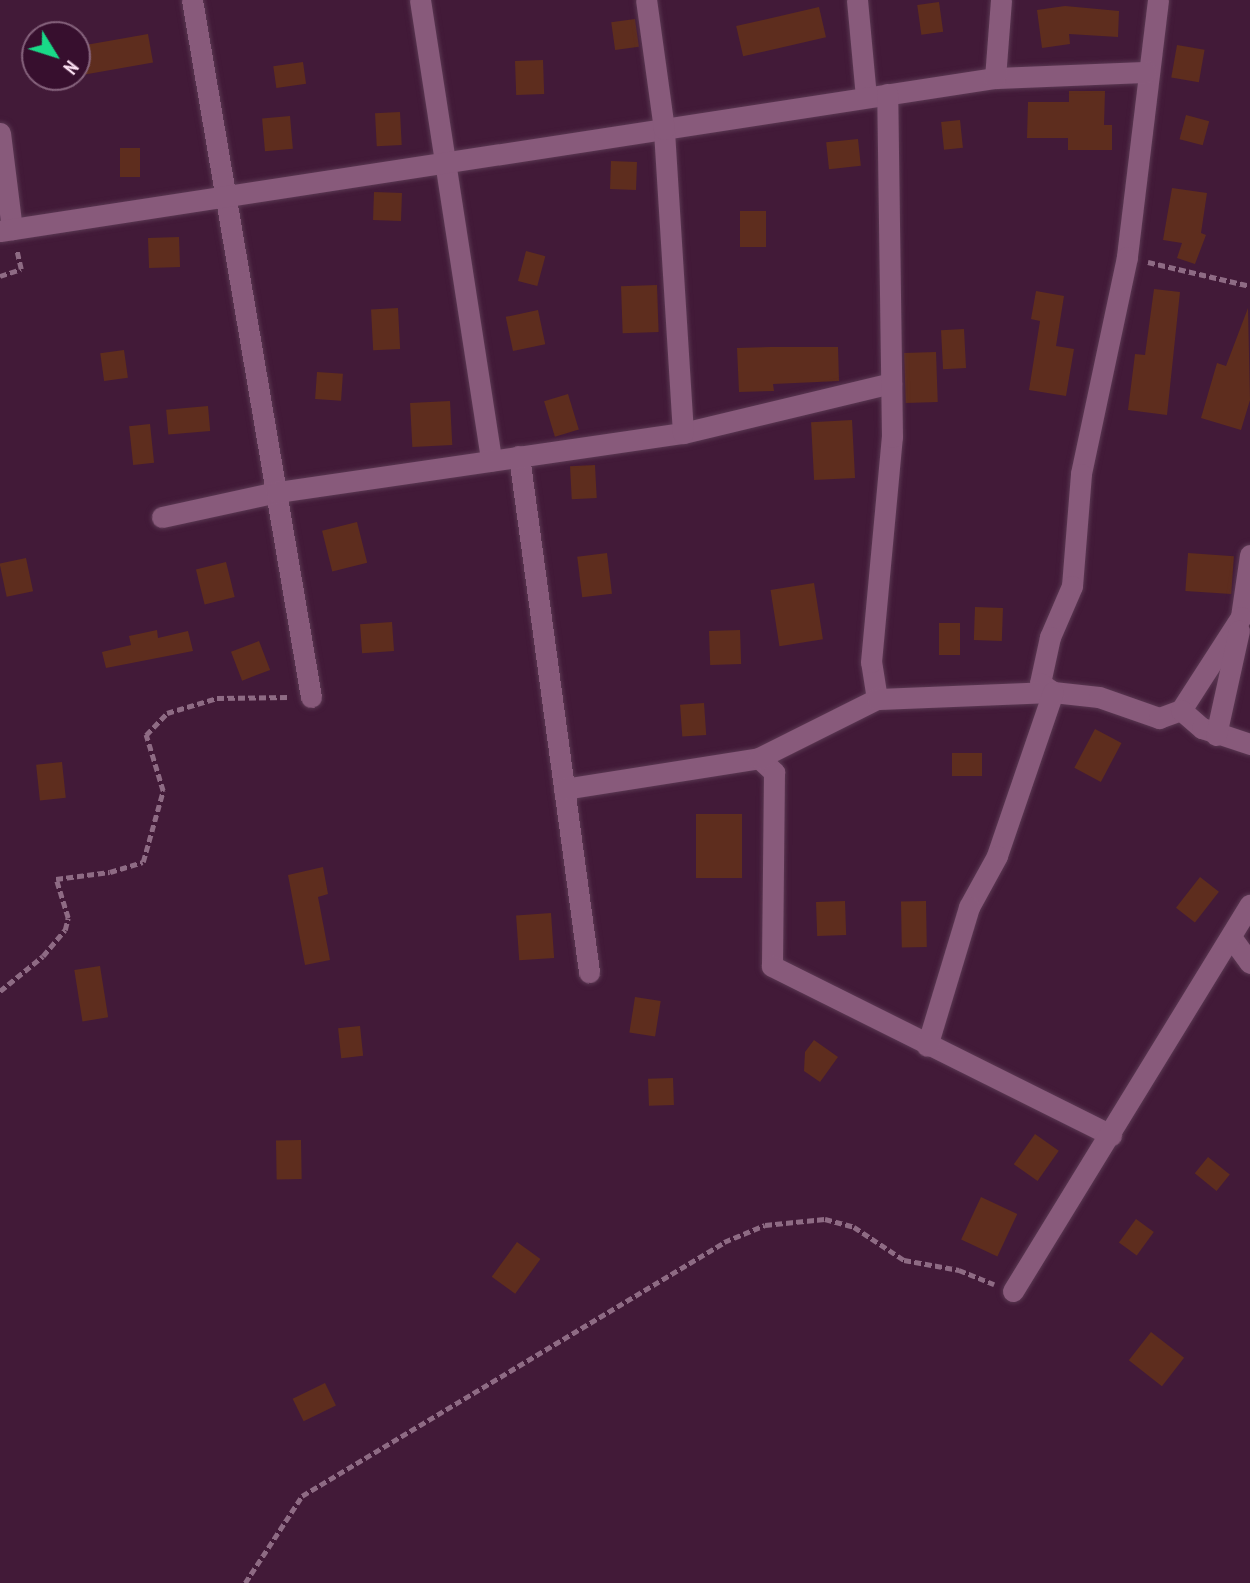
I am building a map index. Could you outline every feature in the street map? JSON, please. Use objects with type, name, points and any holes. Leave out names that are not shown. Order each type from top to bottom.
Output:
[{"type":"street","points":[[192,0],[229,196],[311,697]]},
{"type":"street","points":[[420,0],[491,461]]},
{"type":"street","points":[[646,0],[664,129],[683,432]]},
{"type":"street","points":[[857,0],[876,96],[891,383],[892,437],[871,662],[877,699]]},
{"type":"street","points":[[995,78],[1001,0]]},
{"type":"street","points":[[1053,692],[1040,682],[1050,637],[1072,586],[1082,474],[1127,257],[1146,72],[1158,0]]},
{"type":"street","points":[[0,133],[6,230],[995,78],[1146,72]]},
{"type":"street","points":[[162,517],[277,492],[683,432],[891,383]]},
{"type":"street","points":[[519,457],[589,972]]},
{"type":"street","points":[[1216,734],[1241,617],[1250,555]]},
{"type":"street","points":[[564,789],[759,758],[877,699],[1053,692],[1099,697],[1159,718],[1181,710],[1241,617]]},
{"type":"street","points":[[927,1046],[969,907],[997,856],[1053,692]]},
{"type":"street","points":[[1181,710],[1216,734],[1250,744]]},
{"type":"street","points":[[759,758],[774,772],[772,967],[1111,1135]]},
{"type":"street","points":[[1013,1291],[1250,905]]},
{"type":"street","points":[[1231,937],[1250,963]]},
{"type":"path","points":[[0,275],[20,269],[6,230]]},
{"type":"path","points":[[1127,257],[1250,286]]},
{"type":"path","points":[[0,991],[43,956],[65,930],[68,918],[56,879],[110,872],[143,862],[163,791],[146,736],[167,713],[217,698],[311,697]]},
{"type":"path","points":[[245,1583],[302,1496],[724,1242],[765,1225],[825,1219],[854,1227],[904,1260],[959,1270],[1013,1291]]},
{"type":"building","points":[[939,2],[943,32],[921,35],[917,5]]},
{"type":"building","points":[[1065,6],[1119,11],[1118,37],[1069,34],[1070,44],[1042,48],[1037,10]]},
{"type":"building","points":[[819,7],[826,37],[743,56],[736,26]]},
{"type":"building","points":[[635,19],[639,47],[615,50],[611,22]]},
{"type":"building","points":[[148,34],[153,63],[91,73],[91,44]]},
{"type":"building","points":[[1177,45],[1205,50],[1199,82],[1171,77]]},
{"type":"building","points":[[543,60],[544,94],[516,95],[515,61]]},
{"type":"building","points":[[303,62],[306,84],[276,88],[273,66]]},
{"type":"building","points":[[1069,91],[1105,91],[1104,125],[1112,125],[1112,150],[1068,150],[1068,138],[1027,138],[1028,102],[1069,102]]},
{"type":"building","points":[[400,112],[402,145],[377,146],[375,113]]},
{"type":"building","points":[[1186,115],[1209,121],[1203,145],[1180,139]]},
{"type":"building","points":[[290,116],[293,149],[265,151],[262,118]]},
{"type":"building","points":[[960,120],[963,148],[944,150],[941,122]]},
{"type":"building","points":[[858,139],[861,166],[829,169],[826,142]]},
{"type":"building","points":[[120,148],[140,148],[140,177],[120,177]]},
{"type":"building","points":[[611,161],[637,162],[636,190],[610,189]]},
{"type":"building","points":[[1172,188],[1207,193],[1201,233],[1206,235],[1195,264],[1177,258],[1182,243],[1163,240]]},
{"type":"building","points":[[374,192],[402,193],[401,221],[373,220]]},
{"type":"building","points":[[740,211],[766,211],[766,247],[740,247]]},
{"type":"building","points":[[179,237],[180,267],[149,268],[148,238]]},
{"type":"building","points":[[526,251],[545,256],[537,286],[518,281]]},
{"type":"building","points":[[657,285],[659,332],[623,333],[621,286]]},
{"type":"building","points":[[1154,289],[1180,292],[1167,415],[1128,410],[1135,354],[1145,355]]},
{"type":"building","points":[[1036,291],[1064,296],[1056,346],[1074,349],[1066,396],[1029,390],[1040,321],[1031,319]]},
{"type":"building","points":[[398,308],[400,349],[373,350],[371,309]]},
{"type":"building","points":[[1248,308],[1250,400],[1241,430],[1201,418],[1217,363],[1226,366]]},
{"type":"building","points":[[538,310],[545,344],[513,351],[506,317]]},
{"type":"building","points":[[964,329],[966,368],[943,369],[941,330]]},
{"type":"building","points":[[838,347],[839,381],[773,384],[774,391],[739,392],[737,348]]},
{"type":"building","points":[[124,350],[128,378],[104,381],[100,353]]},
{"type":"building","points":[[936,352],[938,402],[906,403],[904,353]]},
{"type":"building","points":[[317,372],[343,374],[341,401],[315,399]]},
{"type":"building","points":[[568,394],[579,429],[555,437],[544,401]]},
{"type":"building","points":[[450,401],[452,445],[412,447],[410,403]]},
{"type":"building","points":[[208,406],[210,431],[168,435],[166,410]]},
{"type":"building","points":[[852,420],[855,478],[814,480],[811,422]]},
{"type":"building","points":[[150,424],[154,463],[133,465],[129,426]]},
{"type":"building","points":[[595,465],[597,498],[572,499],[570,466]]},
{"type":"building","points":[[357,522],[367,563],[332,571],[322,531]]},
{"type":"building","points":[[607,553],[612,594],[582,597],[577,557]]},
{"type":"building","points":[[1188,553],[1234,556],[1231,594],[1185,591]]},
{"type":"building","points":[[26,558],[33,591],[7,597],[0,564]]},
{"type":"building","points":[[226,562],[235,597],[205,604],[196,569]]},
{"type":"building","points":[[814,583],[823,639],[779,646],[771,590]]},
{"type":"building","points":[[975,607],[1003,608],[1002,641],[974,640]]},
{"type":"building","points":[[392,622],[394,651],[362,653],[360,624]]},
{"type":"building","points":[[939,623],[960,623],[960,655],[939,655]]},
{"type":"building","points":[[157,630],[158,638],[188,631],[193,651],[106,668],[102,652],[131,645],[129,636]]},
{"type":"building","points":[[740,630],[741,664],[710,665],[709,631]]},
{"type":"building","points":[[259,641],[270,670],[242,681],[231,652]]},
{"type":"building","points":[[704,703],[706,735],[682,737],[680,705]]},
{"type":"building","points":[[1095,729],[1121,743],[1101,782],[1074,768]]},
{"type":"building","points":[[952,753],[982,753],[982,776],[952,776]]},
{"type":"building","points":[[62,762],[66,798],[40,801],[36,765]]},
{"type":"building","points":[[696,814],[742,814],[742,878],[696,878]]},
{"type":"building","points":[[323,867],[328,894],[318,897],[330,960],[305,965],[288,875]]},
{"type":"building","points":[[1200,877],[1219,892],[1195,923],[1176,908]]},
{"type":"building","points":[[845,901],[846,935],[817,936],[816,902]]},
{"type":"building","points":[[901,901],[926,901],[927,947],[902,947]]},
{"type":"building","points":[[551,913],[554,958],[519,960],[516,915]]},
{"type":"building","points":[[100,966],[108,1017],[82,1021],[74,970]]},
{"type":"building","points":[[635,997],[661,1001],[655,1037],[629,1033]]},
{"type":"building","points":[[360,1026],[363,1056],[341,1058],[338,1028]]},
{"type":"building","points":[[814,1040],[838,1057],[820,1082],[804,1071],[805,1052]]},
{"type":"building","points":[[673,1078],[674,1105],[649,1106],[648,1079]]},
{"type":"building","points":[[1035,1134],[1059,1151],[1038,1181],[1014,1164]]},
{"type":"building","points":[[276,1140],[301,1140],[302,1179],[277,1179]]},
{"type":"building","points":[[1208,1157],[1230,1175],[1217,1191],[1195,1173]]},
{"type":"building","points":[[981,1197],[1017,1214],[997,1257],[961,1240]]},
{"type":"building","points":[[1136,1219],[1154,1232],[1137,1255],[1119,1242]]},
{"type":"building","points":[[517,1242],[540,1259],[515,1294],[492,1277]]},
{"type":"building","points":[[1151,1332],[1184,1358],[1162,1386],[1129,1360]]},
{"type":"building","points":[[325,1383],[336,1405],[304,1421],[293,1399]]}]
